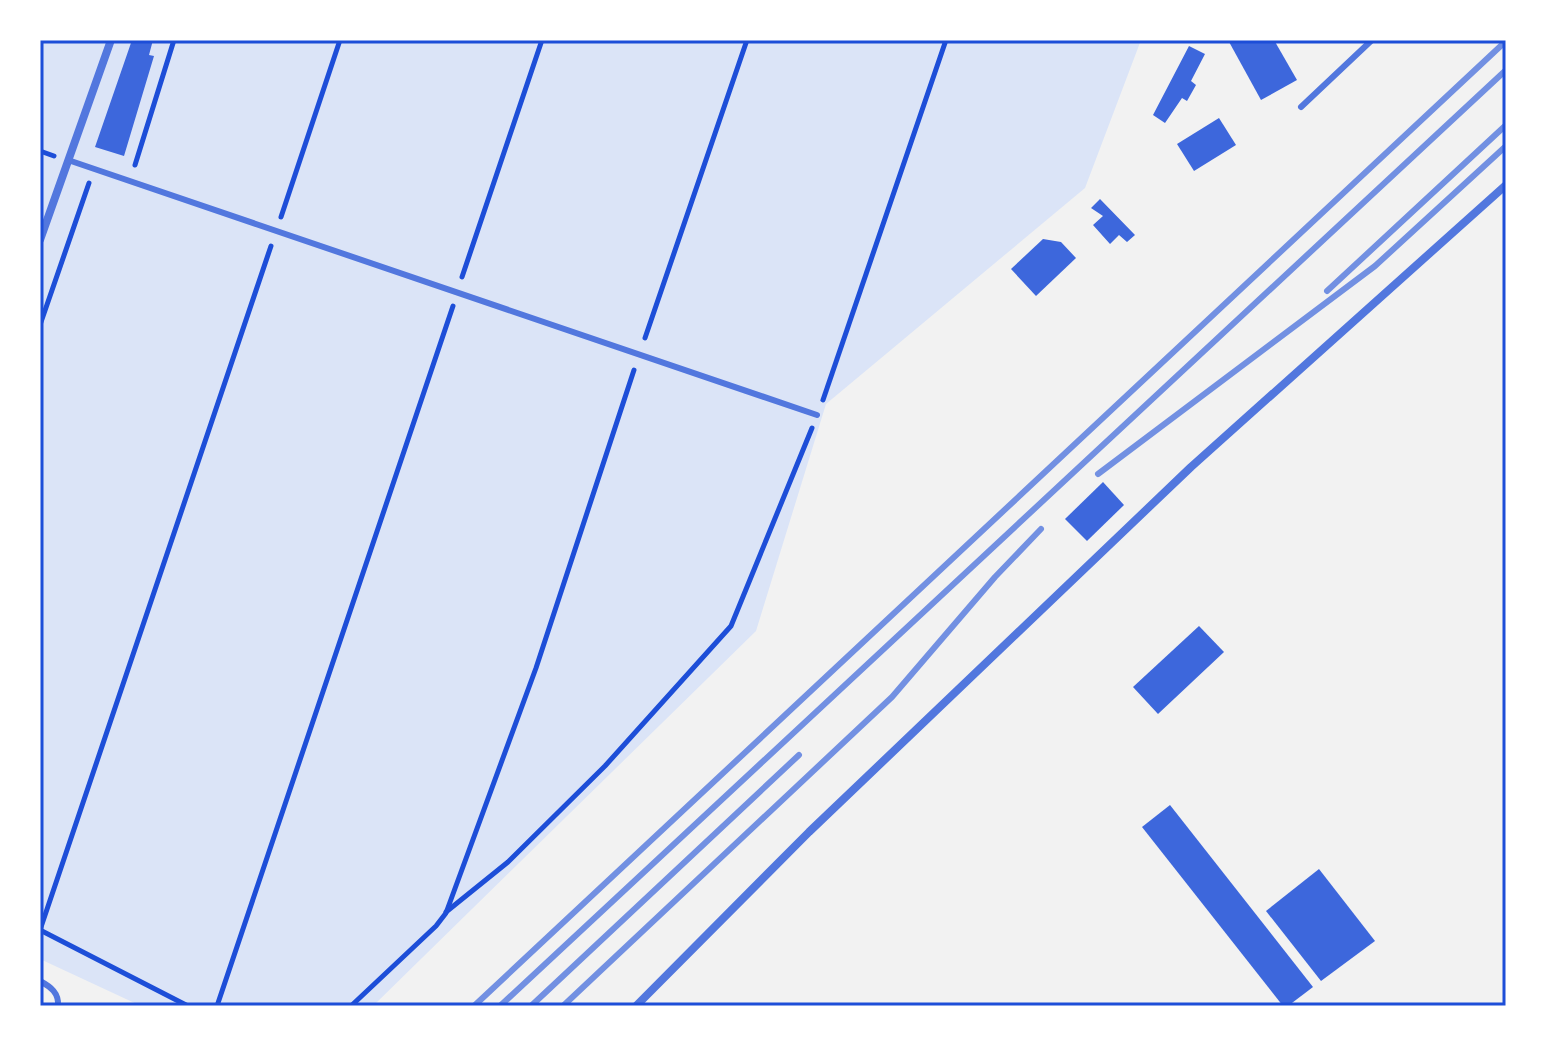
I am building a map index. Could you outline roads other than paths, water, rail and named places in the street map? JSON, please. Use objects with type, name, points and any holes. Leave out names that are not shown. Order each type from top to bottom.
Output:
[{"type":"street","points":[[40,240],[111,40]]},
{"type":"street","points":[[636,1006],[809,832],[1191,467],[1506,185]]},
{"type":"lane","points":[[1301,107],[1372,40]]},
{"type":"lane","points":[[68,160],[817,415]]},
{"type":"lane","points":[[40,981],[51,987],[59,998],[58,1006]]},
{"type":"railway","points":[[474,1006],[1506,41]]},
{"type":"railway","points":[[500,1006],[1506,70]]},
{"type":"railway","points":[[1327,291],[1506,125]]},
{"type":"railway","points":[[1098,474],[1375,266],[1506,146]]},
{"type":"railway","points":[[563,1006],[892,697],[995,577],[1041,529]]},
{"type":"railway","points":[[531,1006],[799,755]]}]
